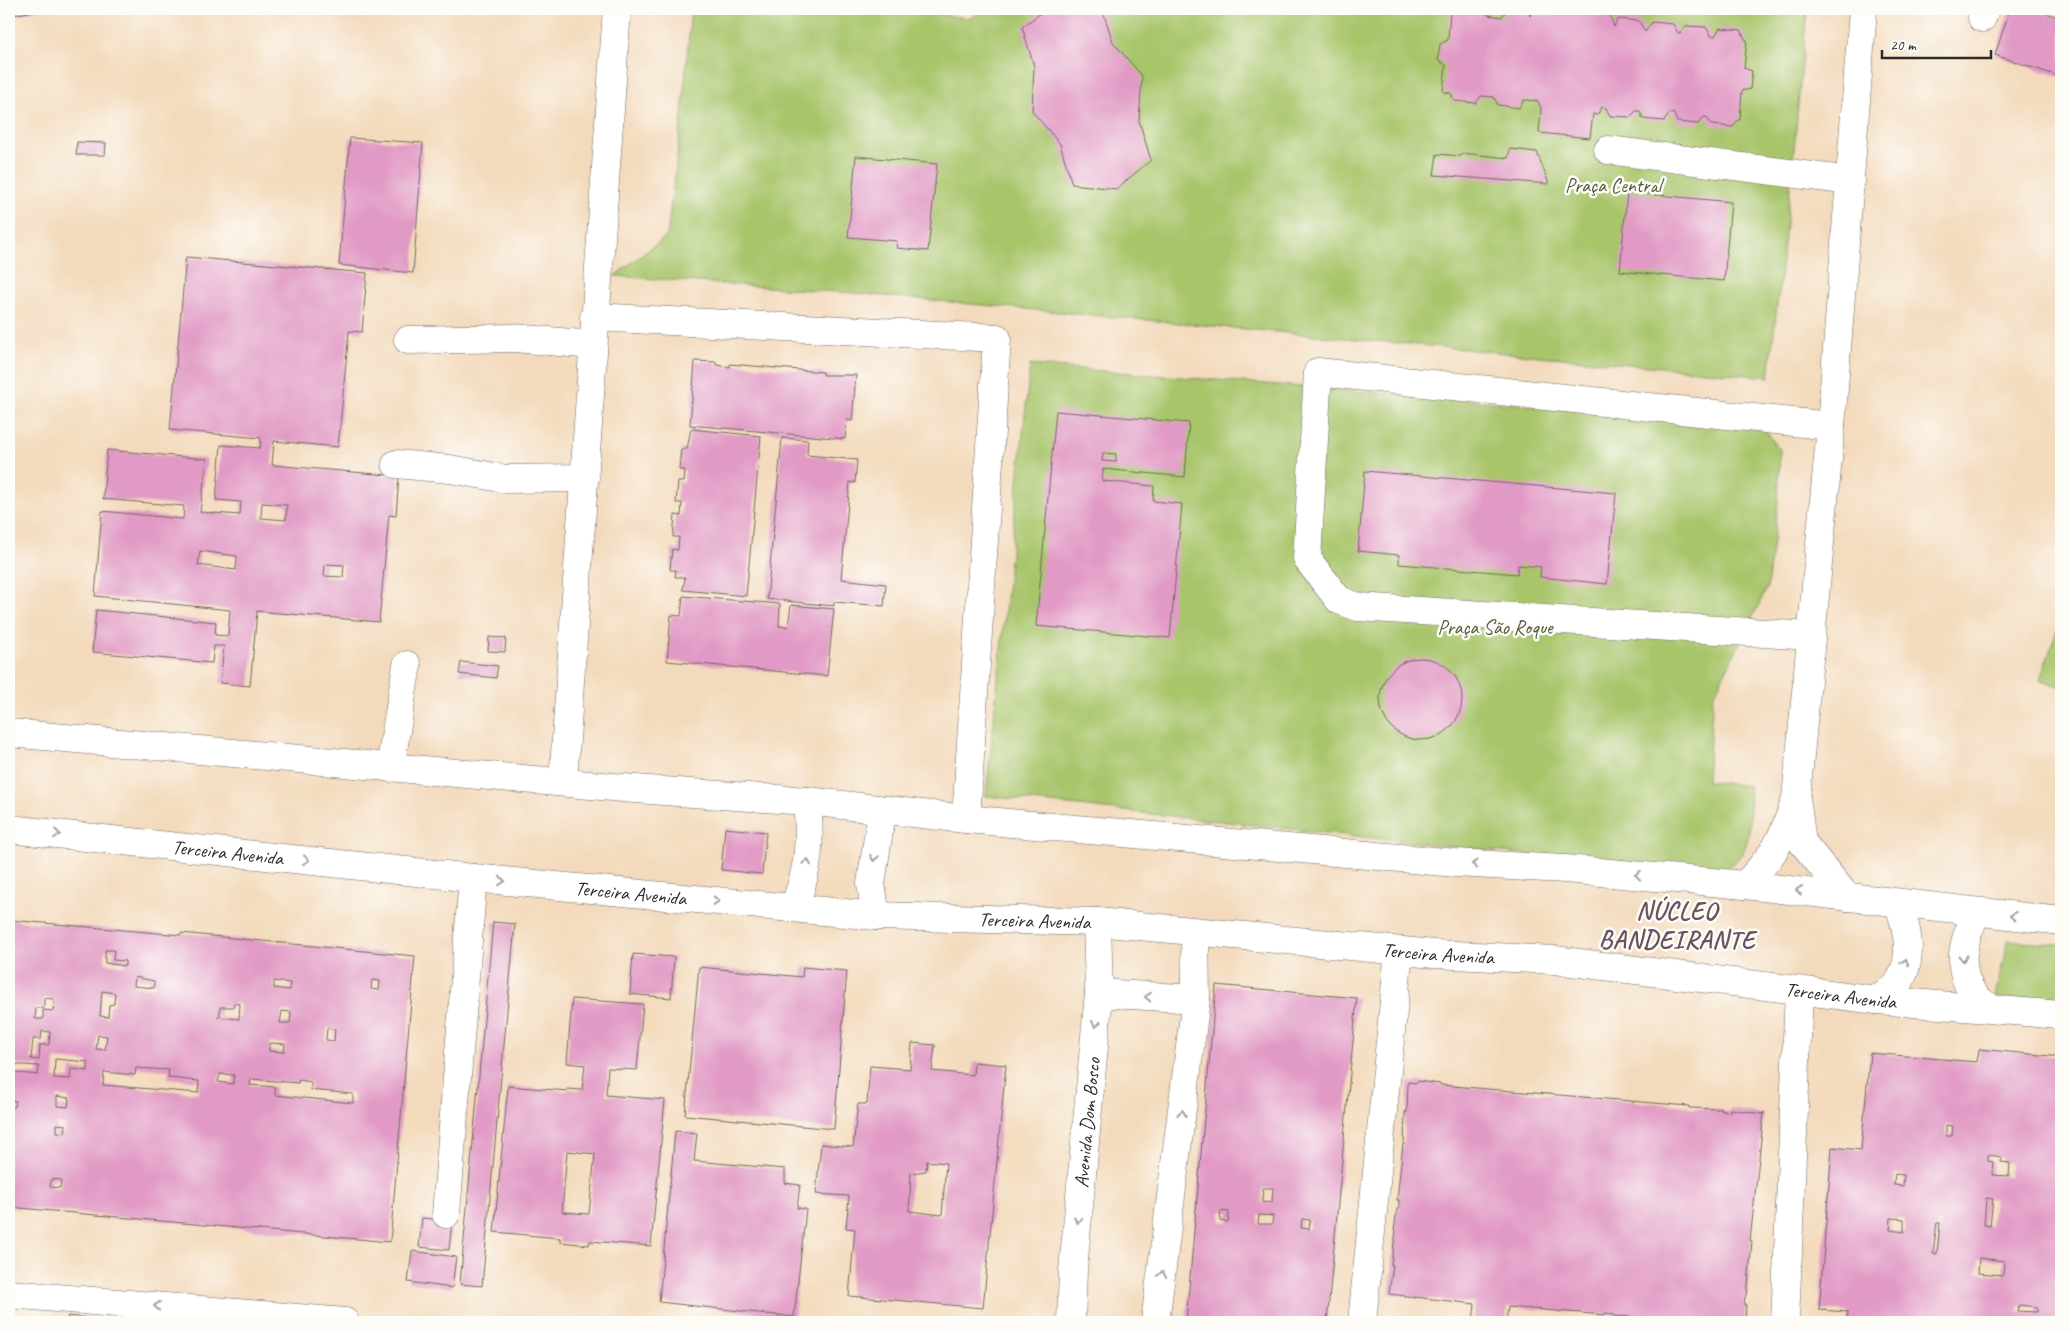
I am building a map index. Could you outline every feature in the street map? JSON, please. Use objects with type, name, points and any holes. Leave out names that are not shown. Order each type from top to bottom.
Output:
[{"type":"street","points":[[563,782],[617,9]]},
{"type":"street","points":[[1745,885],[1771,857],[1783,838],[1796,798],[1832,426],[1863,9]]},
{"type":"street","points":[[1608,150],[1851,181]]},
{"type":"street","points":[[594,317],[997,338],[966,819]]},
{"type":"street","points":[[408,340],[515,338],[593,345]]},
{"type":"street","points":[[1811,636],[1358,607],[1339,600],[1307,559],[1318,372],[1832,426]]},
{"type":"street","points":[[396,464],[450,469],[506,478],[585,478]]},
{"type":"street","points":[[390,768],[407,665]]},
{"type":"street","points":[[9,734],[390,768],[807,801],[966,819],[1456,864],[1565,869],[1745,885],[2061,921]]},
{"type":"street","points":[[1796,798],[1802,842],[1847,897]]},
{"type":"street","points":[[794,908],[804,880],[811,840],[807,801]]},
{"type":"street","points":[[876,916],[871,884],[882,810]]},
{"type":"street","name":"Terceira Avenida","points":[[9,829],[473,878],[876,916],[1097,922],[1399,950],[1555,960],[1877,1000],[2061,1014]]},
{"type":"street","points":[[446,1214],[473,878]]},
{"type":"street","points":[[1877,1000],[1896,986],[1904,968],[1908,950],[1907,925],[1898,903]]},
{"type":"street","points":[[1977,912],[1965,935],[1962,953],[1964,973],[1972,994],[1990,1008]]},
{"type":"street","name":"Avenida Dom Bosco","points":[[1071,1322],[1073,1270],[1099,993],[1097,922]]},
{"type":"street","points":[[1155,1322],[1196,999],[1195,932]]},
{"type":"street","points":[[1362,1322],[1399,950]]},
{"type":"street","points":[[1785,1322],[1799,991]]},
{"type":"street","points":[[1099,993],[1196,999]]},
{"type":"street","points":[[9,1294],[345,1322]]},
{"type":"green space","name":"Praça Central","points":[[691,9],[900,9],[968,18],[990,9],[1807,9],[1792,171],[1769,377],[851,293],[614,276],[667,236],[682,117]]},
{"type":"green space","name":"Praça São Roque","points":[[1030,365],[1738,422],[1763,427],[1780,450],[1778,502],[1767,588],[1713,697],[1707,781],[1749,786],[1749,829],[1747,842],[1742,853],[1734,862],[1722,870],[1706,874],[986,796]]},
{"type":"green space","points":[[2061,619],[2061,687],[2040,679]]},
{"type":"green space","points":[[2008,940],[2061,944],[2061,1003],[1995,997]]},
{"type":"building","points":[[9,9],[38,9],[38,10],[9,16]]},
{"type":"building","points":[[1046,9],[1102,9],[1113,42],[1142,76],[1139,121],[1151,160],[1116,189],[1072,184],[1060,144],[1032,111],[1034,66],[1022,27]]},
{"type":"building","points":[[1461,9],[1485,9],[1488,15],[1502,17],[1507,9],[1528,11],[1530,16],[1531,9],[1561,9],[1560,14],[1563,14],[1566,9],[1608,9],[1614,27],[1618,19],[1639,21],[1645,32],[1652,22],[1673,24],[1678,33],[1686,26],[1706,27],[1711,36],[1715,36],[1720,28],[1741,30],[1747,40],[1744,68],[1752,71],[1750,89],[1742,91],[1740,120],[1733,127],[1711,125],[1707,117],[1704,117],[1698,124],[1677,122],[1674,114],[1670,113],[1664,121],[1643,119],[1640,111],[1636,111],[1630,117],[1610,116],[1606,108],[1602,107],[1597,115],[1593,114],[1590,138],[1539,133],[1541,109],[1538,101],[1524,100],[1519,108],[1498,105],[1494,97],[1481,96],[1476,103],[1454,101],[1451,93],[1443,92],[1446,65],[1438,60],[1440,44],[1448,40],[1450,12],[1458,13]]},
{"type":"building","points":[[2010,9],[2033,9],[2061,18],[2061,77],[1995,55]]},
{"type":"building","points":[[350,138],[423,143],[413,273],[339,265]]},
{"type":"building","points":[[77,142],[106,143],[105,155],[76,155]]},
{"type":"building","points":[[1510,149],[1537,152],[1549,184],[1434,175],[1437,154],[1461,156],[1462,153],[1508,158]]},
{"type":"building","points":[[856,156],[937,164],[928,251],[896,248],[897,241],[848,237]]},
{"type":"building","points":[[1627,192],[1731,202],[1724,281],[1620,271]]},
{"type":"building","points":[[186,257],[367,273],[362,332],[349,331],[338,447],[274,441],[272,465],[399,476],[396,516],[389,515],[379,622],[257,611],[250,686],[220,683],[224,646],[214,646],[212,663],[92,652],[96,610],[216,622],[215,635],[228,636],[230,610],[95,596],[102,511],[183,519],[184,506],[103,499],[107,450],[207,459],[200,512],[240,515],[241,502],[216,500],[221,445],[260,448],[261,438],[170,430]],"holes":[[[262,503],[287,505],[286,520],[261,518]],[[200,551],[237,556],[236,570],[198,565]],[[325,564],[344,565],[343,577],[324,576]]]},
{"type":"building","points":[[695,361],[716,362],[716,365],[730,367],[730,364],[823,372],[823,375],[856,375],[852,421],[847,420],[845,439],[690,425]]},
{"type":"building","points":[[1056,411],[1189,423],[1185,477],[1103,469],[1102,481],[1154,486],[1153,501],[1182,504],[1170,638],[1036,626]],"holes":[[[1103,453],[1116,454],[1116,462],[1102,461]]]},
{"type":"building","points":[[691,429],[761,436],[746,596],[683,590],[685,577],[675,577],[676,570],[670,570],[672,549],[678,550],[679,537],[673,537],[675,515],[681,516],[682,503],[676,503],[678,482],[684,482],[685,470],[679,470],[681,449],[687,449]]},
{"type":"building","points":[[782,438],[808,440],[807,455],[857,460],[855,483],[850,482],[841,579],[886,584],[884,606],[834,602],[834,606],[767,599]]},
{"type":"building","points":[[1365,471],[1616,493],[1607,584],[1540,577],[1541,567],[1518,565],[1517,574],[1399,564],[1399,555],[1358,551]]},
{"type":"building","points":[[683,596],[780,604],[779,626],[788,627],[791,605],[834,609],[827,676],[667,661],[671,615],[681,616]]},
{"type":"building","points":[[489,637],[506,638],[505,652],[488,651]]},
{"type":"building","points":[[1421,658],[1437,661],[1450,670],[1459,683],[1462,699],[1459,715],[1450,728],[1437,737],[1421,740],[1405,737],[1392,728],[1383,715],[1380,699],[1383,683],[1392,670],[1405,661]]},
{"type":"building","points":[[461,662],[498,666],[496,678],[459,674]]},
{"type":"building","points":[[725,828],[766,832],[762,874],[721,870]]},
{"type":"building","points":[[9,920],[181,935],[181,933],[415,956],[390,1242],[9,1207],[9,1106],[15,1107],[16,1101],[9,1100],[9,1072],[38,1075],[39,1066],[9,1064]],"holes":[[[105,950],[114,950],[113,960],[125,961],[125,966],[105,963]],[[135,977],[154,981],[154,988],[134,986]],[[372,980],[380,981],[379,990],[371,989]],[[274,981],[290,983],[290,990],[274,988]],[[102,991],[115,993],[114,1004],[109,1005],[108,1017],[100,1016]],[[44,998],[54,999],[53,1011],[43,1010],[43,1019],[35,1019],[36,1008],[44,1008]],[[234,1003],[240,1004],[239,1019],[217,1017],[220,1015],[220,1007],[233,1007]],[[282,1011],[291,1012],[290,1023],[280,1023]],[[327,1028],[335,1029],[334,1041],[326,1040]],[[42,1031],[50,1032],[49,1045],[40,1045],[39,1060],[31,1059],[33,1039],[41,1039]],[[98,1035],[107,1036],[105,1050],[96,1049]],[[269,1043],[285,1044],[284,1052],[269,1051]],[[55,1059],[88,1062],[88,1071],[71,1069],[70,1079],[54,1078]],[[136,1068],[169,1070],[168,1078],[199,1081],[198,1093],[103,1085],[104,1072],[135,1075]],[[220,1074],[234,1075],[233,1084],[218,1082]],[[251,1079],[298,1083],[299,1080],[311,1082],[311,1090],[353,1094],[353,1103],[275,1095],[275,1087],[250,1085]],[[57,1096],[69,1098],[68,1107],[57,1106]],[[57,1124],[66,1125],[65,1133],[57,1132]],[[51,1179],[61,1180],[60,1188],[50,1187]]]},
{"type":"building","points":[[493,922],[515,924],[482,1286],[460,1284]]},
{"type":"building","points":[[633,954],[674,957],[671,998],[630,994]]},
{"type":"building","points":[[699,967],[802,977],[803,967],[847,971],[834,1129],[685,1115]]},
{"type":"building","points":[[1216,985],[1357,998],[1327,1322],[1186,1322]],"holes":[[[1263,1188],[1273,1188],[1272,1203],[1262,1202]],[[1221,1211],[1229,1212],[1228,1222],[1220,1221]],[[1259,1215],[1273,1216],[1272,1224],[1258,1224]],[[1302,1219],[1310,1220],[1309,1229],[1301,1228]]]},
{"type":"building","points":[[572,999],[643,1004],[637,1070],[608,1068],[606,1095],[665,1100],[651,1246],[590,1241],[589,1245],[560,1242],[560,1238],[494,1232],[508,1086],[567,1091],[567,1089],[582,1090],[585,1065],[567,1063]],"holes":[[[567,1151],[595,1154],[589,1214],[562,1212]]]},
{"type":"building","points":[[912,1043],[935,1045],[932,1071],[973,1075],[974,1062],[1006,1065],[983,1308],[849,1296],[855,1229],[846,1228],[849,1196],[816,1194],[821,1144],[853,1147],[858,1104],[867,1104],[870,1066],[910,1069]],"holes":[[[927,1161],[946,1163],[942,1215],[909,1211],[911,1173],[926,1171]]]},
{"type":"building","points":[[1979,1049],[2061,1057],[2061,1322],[1936,1322],[1936,1320],[1911,1317],[1911,1322],[1847,1322],[1848,1312],[1819,1310],[1832,1147],[1861,1150],[1870,1053],[1977,1062]],"holes":[[[1946,1125],[1953,1126],[1952,1136],[1946,1136]],[[1988,1155],[2002,1157],[2001,1162],[2010,1163],[2009,1176],[1992,1175],[1993,1162],[1988,1161]],[[1895,1174],[1904,1175],[1903,1186],[1894,1185]],[[1986,1198],[1993,1199],[1990,1226],[1984,1225]],[[1891,1218],[1904,1219],[1904,1232],[1890,1230]],[[1937,1222],[1940,1222],[1937,1254],[1933,1254]],[[1979,1258],[2004,1261],[2003,1275],[1978,1273]],[[2019,1305],[2037,1307],[2037,1312],[2018,1311]]]},
{"type":"building","points":[[1417,1081],[1441,1085],[1689,1106],[1689,1108],[1722,1109],[1722,1111],[1730,1112],[1730,1109],[1762,1114],[1764,1112],[1750,1241],[1752,1241],[1747,1296],[1745,1297],[1744,1305],[1746,1305],[1745,1322],[1681,1322],[1679,1320],[1614,1316],[1605,1313],[1605,1315],[1508,1307],[1506,1322],[1473,1322],[1475,1304],[1389,1294],[1396,1231],[1394,1231],[1397,1209],[1399,1209],[1399,1200],[1397,1200],[1404,1145],[1408,1082],[1417,1083]]},
{"type":"building","points":[[675,1131],[697,1133],[694,1161],[785,1169],[785,1183],[800,1185],[797,1208],[806,1209],[794,1317],[659,1302]]},
{"type":"building","points":[[422,1218],[452,1221],[449,1250],[419,1247]]},
{"type":"building","points":[[412,1251],[456,1257],[452,1288],[408,1282]]},
{"type":"building","points":[[68,1316],[109,1320],[108,1322],[66,1322]]},
{"type":"district","name":"NÚCLEO BANDEIRANTE","points":[[1677,924]]}]
